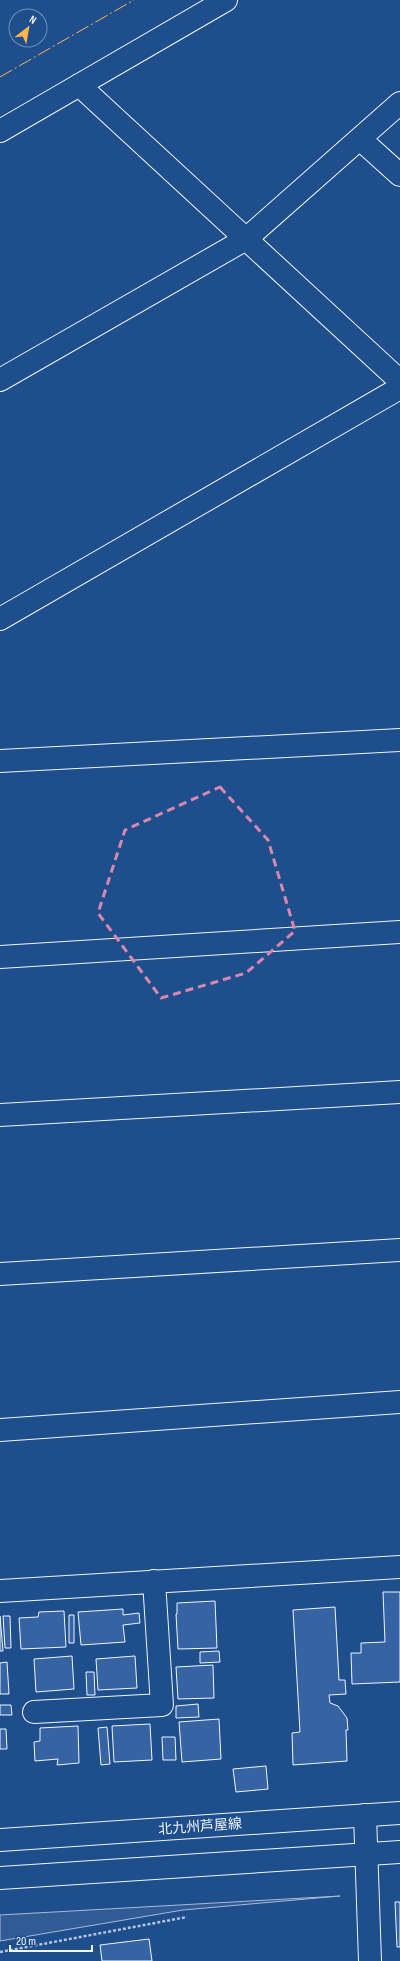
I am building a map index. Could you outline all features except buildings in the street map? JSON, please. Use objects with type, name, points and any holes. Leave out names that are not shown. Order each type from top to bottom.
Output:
[{"type":"street","points":[[0,131],[226,0]]},
{"type":"street","points":[[79,85],[400,380]]},
{"type":"street","points":[[0,380],[246,239],[400,103]]},
{"type":"street","points":[[360,139],[400,175]]},
{"type":"street","points":[[0,619],[400,388]]},
{"type":"street","points":[[0,761],[400,740]]},
{"type":"street","points":[[0,957],[400,932]]},
{"type":"street","points":[[0,1115],[400,1092]]},
{"type":"street","points":[[0,1274],[400,1250]]},
{"type":"street","points":[[0,1430],[400,1402]]},
{"type":"street","points":[[0,1591],[400,1567]]},
{"type":"street","points":[[34,1712],[162,1705],[154,1581]]},
{"type":"street","name":"北九州芦屋線","points":[[0,1840],[400,1813]]},
{"type":"street","points":[[365,1815],[370,1961]]},
{"type":"street","points":[[0,1878],[400,1852]]},
{"type":"path","points":[[0,1952],[187,1917]]},
{"type":"highlighted area","points":[[220,787],[268,840],[295,931],[246,973],[161,998],[98,913],[125,830]]},
{"type":"shaded area","points":[[340,1896],[183,1910],[0,1941],[0,1915]]},
{"type":"power","points":[[0,77],[134,0]]}]
